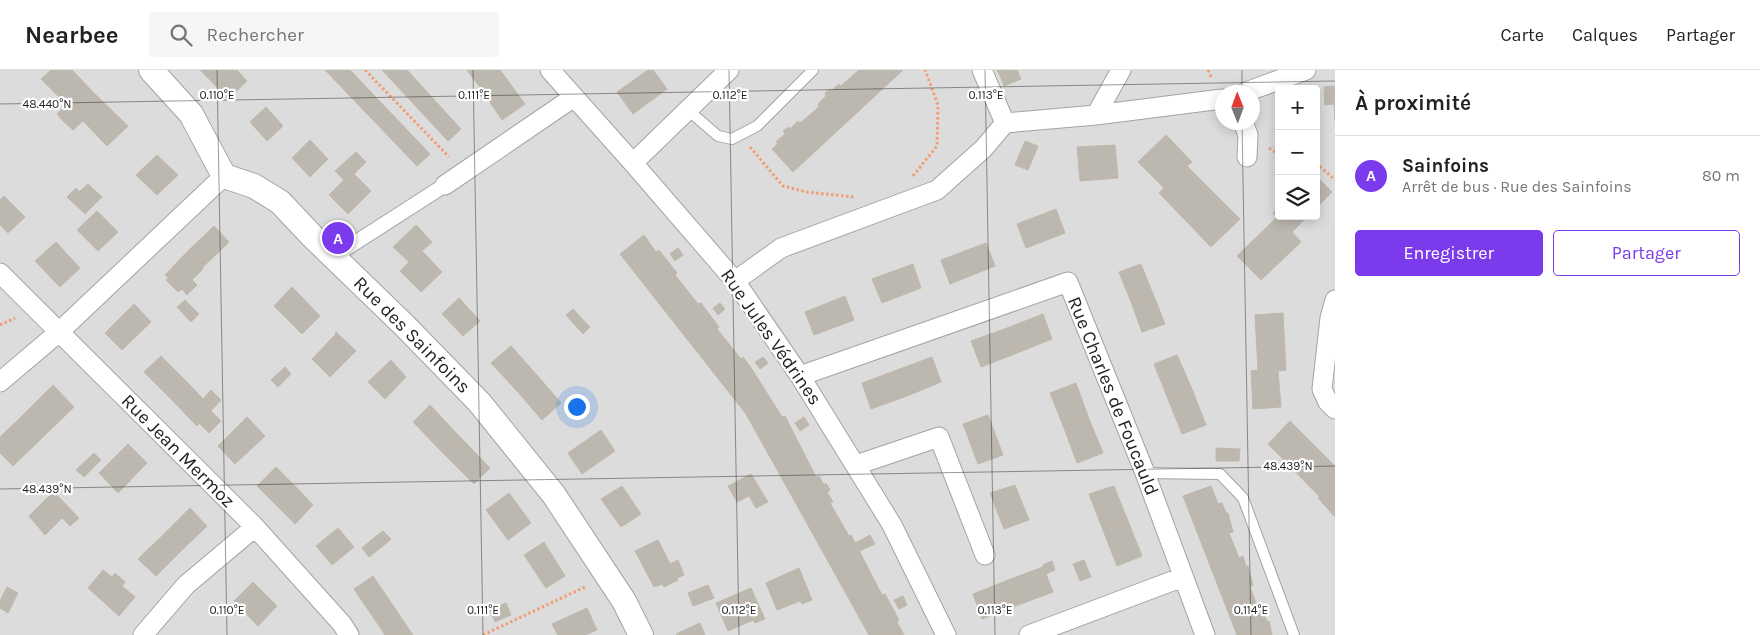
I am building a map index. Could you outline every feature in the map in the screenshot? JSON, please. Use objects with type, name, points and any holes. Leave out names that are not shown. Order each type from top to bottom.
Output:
[{"type":"street","points":[[0,382],[59,332],[224,176],[191,114],[152,70]]},
{"type":"street","name":"Rue Jules Védrines","points":[[550,70],[633,162],[735,281],[800,376],[892,525],[946,635]]},
{"type":"street","points":[[633,162],[729,70]]},
{"type":"street","points":[[982,70],[1005,123]]},
{"type":"street","points":[[1096,115],[1122,70]]},
{"type":"street","points":[[1260,87],[1306,70]]},
{"type":"street","points":[[333,257],[445,185],[574,97]]},
{"type":"street","points":[[735,281],[781,248],[937,190],[984,148],[1005,123],[1096,115],[1215,100]]},
{"type":"street","points":[[1246,130],[1248,135],[1247,157]]},
{"type":"street","name":"Rue des Sainfoins","points":[[224,176],[254,186],[280,202],[479,402],[554,495],[624,601],[640,635]]},
{"type":"street","name":"Rue Jean Mermoz","points":[[0,273],[255,528],[342,624],[349,635]]},
{"type":"street","name":"Rue Charles de Foucauld","points":[[800,376],[1068,282],[1145,473],[1205,635]]},
{"type":"street","points":[[1335,300],[1330,318],[1322,389],[1328,402],[1335,409]]},
{"type":"street","points":[[856,465],[939,437],[985,555]]},
{"type":"street","points":[[143,635],[186,585],[255,528]]},
{"type":"street","points":[[1029,635],[1183,577]]},
{"type":"lane","points":[[688,110],[718,136],[732,139],[757,126],[813,70]]},
{"type":"lane","points":[[1145,473],[1220,474],[1243,498],[1294,635]]},
{"type":"path","points":[[365,70],[464,172]]},
{"type":"path","points":[[910,179],[937,146],[938,105],[925,70]]},
{"type":"path","points":[[739,135],[783,186],[832,195],[858,196]]},
{"type":"path","points":[[1320,166],[1335,180]]},
{"type":"path","points":[[483,635],[608,576]]},
{"type":"shaded area","points":[[0,70],[1335,70],[1335,635],[0,635]]},
{"type":"building","points":[[51,70],[72,70],[94,93],[64,122],[57,114],[67,105],[41,79]]},
{"type":"building","points":[[200,70],[218,70],[209,79]]},
{"type":"building","points":[[218,70],[237,70],[247,81],[228,99],[209,79]]},
{"type":"building","points":[[325,70],[350,70],[430,154],[417,166]]},
{"type":"building","points":[[382,70],[407,70],[461,129],[448,141]]},
{"type":"building","points":[[467,70],[500,70],[503,74],[481,89]]},
{"type":"building","points":[[648,70],[653,70],[667,89],[633,114],[617,92]]},
{"type":"building","points":[[859,70],[903,70],[793,172],[772,149],[778,144],[776,142],[785,134],[783,131],[789,127],[790,129],[798,121],[800,123],[819,107],[818,104],[826,96],[825,93],[830,89],[831,91],[839,84],[841,86]]},
{"type":"building","points":[[997,70],[1017,70],[1001,78]]},
{"type":"building","points":[[1017,70],[1021,79],[1004,86],[1001,78]]},
{"type":"building","points":[[503,74],[525,104],[502,120],[481,89]]},
{"type":"building","points":[[1335,86],[1335,121],[1334,104],[1325,105],[1324,87]]},
{"type":"building","points":[[94,93],[128,126],[107,146],[83,121],[73,130],[64,122]]},
{"type":"building","points":[[266,107],[283,126],[267,141],[250,122]]},
{"type":"building","points":[[1166,135],[1192,162],[1187,166],[1240,219],[1211,247],[1159,193],[1164,188],[1138,162]]},
{"type":"building","points":[[310,140],[328,159],[310,177],[292,158]]},
{"type":"building","points":[[1025,141],[1038,146],[1028,170],[1015,165]]},
{"type":"building","points":[[1115,145],[1118,178],[1080,181],[1077,147]]},
{"type":"building","points":[[356,152],[366,162],[354,174],[371,191],[348,214],[329,195],[344,180],[335,171]]},
{"type":"building","points":[[157,155],[178,175],[157,195],[136,175]]},
{"type":"building","points":[[1320,180],[1332,192],[1320,204]]},
{"type":"building","points":[[88,184],[102,197],[85,214],[67,197],[76,188],[79,192]]},
{"type":"building","points":[[4,196],[25,217],[8,233],[0,225],[0,200]]},
{"type":"building","points":[[1056,209],[1065,233],[1026,248],[1017,224]]},
{"type":"building","points":[[97,211],[118,232],[98,251],[77,230]]},
{"type":"building","points":[[1275,219],[1304,220],[1292,232],[1301,242],[1261,280],[1237,256]]},
{"type":"building","points":[[416,225],[432,242],[422,251],[442,272],[421,292],[400,271],[409,262],[393,247]]},
{"type":"building","points":[[214,226],[229,242],[202,268],[187,252]]},
{"type":"building","points":[[644,235],[656,252],[659,250],[670,264],[677,273],[675,275],[698,304],[701,303],[719,327],[717,329],[741,359],[743,357],[750,366],[782,417],[785,416],[816,477],[819,476],[824,485],[826,483],[830,490],[827,492],[833,502],[830,503],[849,536],[851,535],[882,595],[885,594],[899,620],[897,622],[904,635],[869,635],[746,414],[620,254]]},
{"type":"building","points":[[56,242],[80,268],[60,287],[35,261]]},
{"type":"building","points":[[986,243],[995,266],[950,284],[941,260]]},
{"type":"building","points":[[678,248],[683,255],[675,261],[670,254]]},
{"type":"building","points":[[187,252],[203,269],[192,280],[197,285],[187,295],[182,289],[178,292],[166,280],[169,278],[165,275]]},
{"type":"building","points":[[913,264],[921,288],[882,303],[872,279]]},
{"type":"building","points":[[1141,264],[1153,294],[1131,302],[1119,272]]},
{"type":"building","points":[[292,287],[320,316],[302,334],[274,306]]},
{"type":"building","points":[[1153,294],[1165,324],[1142,332],[1131,302]]},
{"type":"building","points":[[845,296],[854,320],[814,335],[805,312]]},
{"type":"building","points":[[459,298],[480,321],[463,336],[442,314]]},
{"type":"building","points":[[185,300],[199,314],[191,322],[177,307]]},
{"type":"building","points":[[720,303],[725,309],[718,315],[713,308]]},
{"type":"building","points":[[134,304],[151,322],[122,350],[105,333]]},
{"type":"building","points":[[573,309],[590,327],[583,334],[566,315]]},
{"type":"building","points":[[1283,313],[1286,370],[1278,371],[1281,407],[1253,409],[1251,371],[1258,370],[1255,315]]},
{"type":"building","points":[[1043,314],[1052,339],[1017,353],[1007,328]]},
{"type":"building","points":[[1007,328],[1017,353],[981,367],[971,341]]},
{"type":"building","points":[[336,332],[356,351],[330,377],[312,359]]},
{"type":"building","points":[[511,346],[536,374],[517,391],[491,363]]},
{"type":"building","points":[[1177,355],[1192,389],[1168,399],[1154,364]]},
{"type":"building","points":[[161,356],[188,383],[171,399],[144,372]]},
{"type":"building","points":[[763,357],[768,363],[760,369],[755,362]]},
{"type":"building","points":[[932,357],[941,382],[907,396],[897,370]]},
{"type":"building","points":[[391,360],[406,377],[385,399],[368,382]]},
{"type":"building","points":[[285,367],[291,374],[278,387],[271,380]]},
{"type":"building","points":[[897,370],[907,396],[871,409],[862,383]]},
{"type":"building","points":[[536,374],[561,403],[542,420],[517,391]]},
{"type":"building","points":[[188,383],[203,399],[211,390],[221,400],[197,426],[171,399]]},
{"type":"building","points":[[1076,383],[1089,419],[1064,428],[1050,393]]},
{"type":"building","points":[[53,385],[74,407],[45,435],[24,414]]},
{"type":"building","points":[[1192,389],[1206,425],[1182,434],[1168,399]]},
{"type":"building","points":[[430,405],[460,437],[443,453],[413,422]]},
{"type":"building","points":[[211,411],[221,421],[209,433],[199,423]]},
{"type":"building","points":[[24,414],[45,435],[13,466],[0,453],[0,437]]},
{"type":"building","points":[[988,415],[1003,455],[978,464],[963,424]]},
{"type":"building","points":[[247,417],[265,436],[235,464],[218,446]]},
{"type":"building","points":[[804,417],[809,425],[800,431],[795,423]]},
{"type":"building","points":[[1089,419],[1103,453],[1077,463],[1064,428]]},
{"type":"building","points":[[1290,421],[1335,466],[1335,517],[1318,498],[1320,497],[1268,444]]},
{"type":"building","points":[[601,430],[615,451],[582,474],[568,453]]},
{"type":"building","points":[[460,437],[490,468],[474,484],[443,453]]},
{"type":"building","points":[[128,444],[147,463],[118,493],[99,473]]},
{"type":"building","points":[[1216,448],[1240,449],[1239,461],[1216,461]]},
{"type":"building","points":[[94,453],[101,460],[84,477],[76,470]]},
{"type":"building","points":[[276,467],[295,486],[276,505],[257,486]]},
{"type":"building","points":[[751,474],[768,502],[756,508],[749,496],[737,502],[728,486]]},
{"type":"building","points":[[1015,485],[1029,520],[1004,529],[990,493]]},
{"type":"building","points":[[295,486],[313,505],[295,524],[276,505]]},
{"type":"building","points":[[622,486],[641,514],[621,527],[601,499]]},
{"type":"building","points":[[1114,486],[1128,521],[1103,530],[1089,494]]},
{"type":"building","points":[[1211,486],[1218,504],[1222,503],[1226,513],[1228,513],[1233,532],[1229,533],[1239,558],[1243,556],[1246,567],[1248,566],[1253,585],[1250,587],[1259,611],[1263,610],[1267,622],[1269,621],[1272,635],[1237,635],[1183,496]]},
{"type":"building","points":[[54,492],[79,518],[70,526],[45,500]]},
{"type":"building","points":[[509,493],[531,523],[508,540],[486,510]]},
{"type":"building","points":[[45,500],[62,518],[45,535],[29,516]]},
{"type":"building","points":[[190,508],[207,526],[181,551],[164,534]]},
{"type":"building","points":[[1128,521],[1142,556],[1117,566],[1103,530]]},
{"type":"building","points":[[338,528],[354,547],[332,565],[316,546]]},
{"type":"building","points":[[383,531],[391,539],[383,546],[375,537]]},
{"type":"building","points":[[164,534],[181,551],[156,576],[138,559]]},
{"type":"building","points":[[870,535],[875,544],[866,548],[861,540]]},
{"type":"building","points":[[375,537],[383,546],[369,557],[362,548]]},
{"type":"building","points":[[658,540],[670,564],[678,560],[684,575],[664,587],[662,584],[654,587],[635,551]]},
{"type":"building","points":[[861,540],[866,548],[860,551],[855,543]]},
{"type":"building","points":[[544,542],[565,576],[546,588],[524,555]]},
{"type":"building","points":[[1084,560],[1091,577],[1080,581],[1073,564]]},
{"type":"building","points":[[1052,561],[1055,570],[1046,574],[1053,592],[1018,605],[1008,580],[1043,567],[1043,565]]},
{"type":"building","points":[[799,568],[812,600],[802,604],[800,601],[777,610],[766,583]]},
{"type":"building","points":[[103,570],[112,577],[115,573],[125,582],[122,586],[135,597],[119,616],[88,588]]},
{"type":"building","points":[[373,576],[394,607],[375,620],[354,589]]},
{"type":"building","points":[[1008,580],[1018,605],[982,619],[973,594]]},
{"type":"building","points":[[253,582],[277,606],[258,626],[234,601]]},
{"type":"building","points":[[708,585],[714,598],[693,606],[688,593]]},
{"type":"building","points":[[7,587],[18,593],[8,613],[0,608],[0,601]]},
{"type":"building","points":[[751,588],[765,619],[755,623],[753,620],[728,631],[716,603]]},
{"type":"building","points":[[903,596],[907,605],[899,609],[894,600]]},
{"type":"building","points":[[506,603],[511,615],[495,622],[490,610]]},
{"type":"building","points":[[394,607],[413,635],[385,635],[375,620]]},
{"type":"building","points":[[587,608],[597,630],[585,635],[558,635],[552,624]]},
{"type":"building","points":[[700,623],[705,635],[676,634]]},
{"type":"place","name":"Sainfoins","points":[[338,238]]}]
